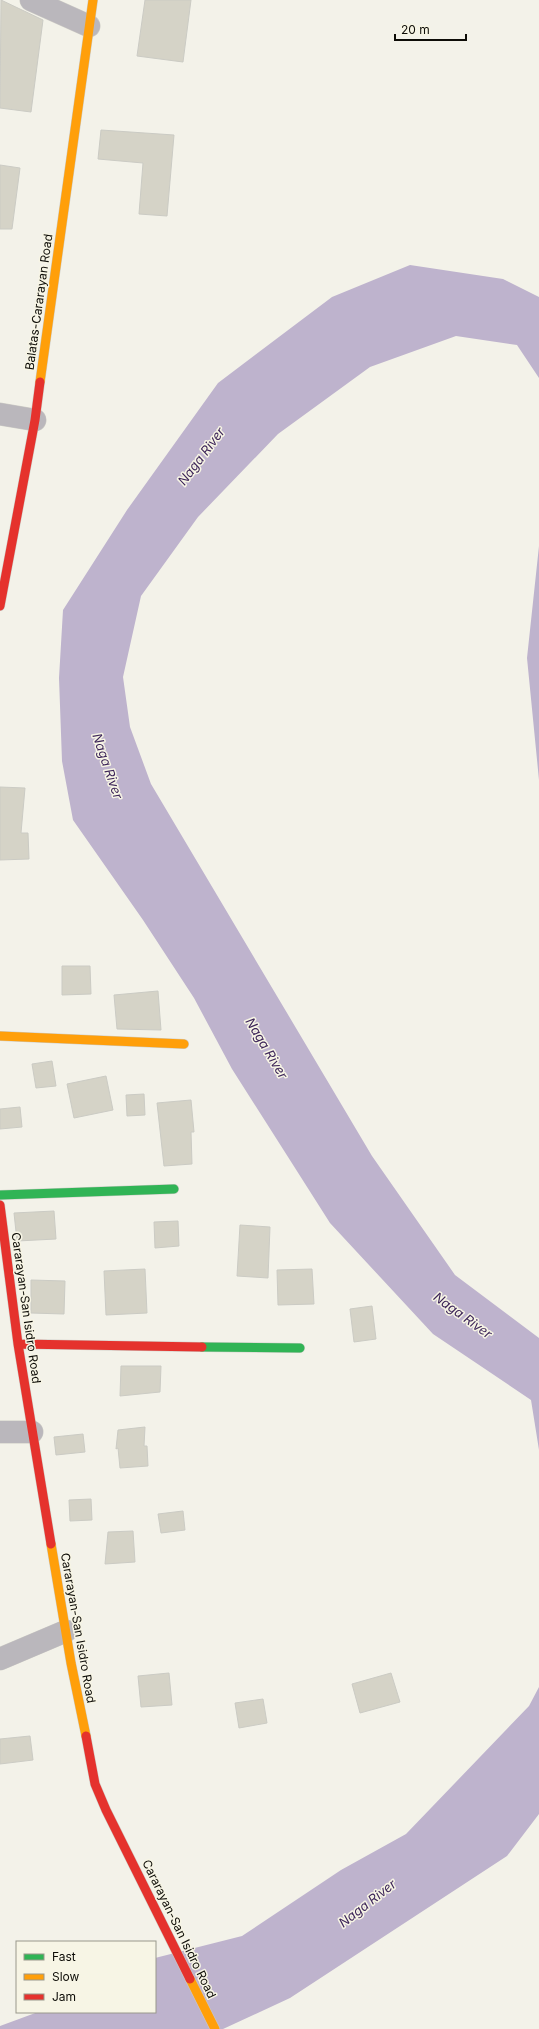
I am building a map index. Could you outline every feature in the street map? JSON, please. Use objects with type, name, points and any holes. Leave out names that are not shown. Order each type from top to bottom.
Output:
[{"type":"main road","name":"Balatas-Cararayan Road","points":[[0,606],[35,420],[93,0]]},
{"type":"main road","points":[[0,1036],[184,1044]]},
{"type":"main road","points":[[0,1195],[174,1189]]},
{"type":"main road","name":"Cararayan-San Isidro Road","points":[[0,1205],[18,1344],[32,1432],[66,1632],[95,1784],[106,1810],[215,2029]]},
{"type":"main road","points":[[18,1344],[300,1348]]},
{"type":"street","points":[[31,0],[89,26]]},
{"type":"street","points":[[0,414],[35,420]]},
{"type":"street","points":[[0,1432],[32,1432]]},
{"type":"street","points":[[0,1659],[66,1632]]},
{"type":"water","name":"Naga River","points":[[410,265],[503,279],[539,297],[539,378],[517,345],[456,336],[370,367],[278,434],[198,517],[141,596],[123,677],[130,727],[151,784],[372,1156],[455,1275],[539,1338],[539,1450],[531,1400],[433,1334],[330,1223],[232,1069],[194,998],[143,920],[73,820],[62,761],[59,678],[63,610],[127,510],[218,383],[332,297]]},
{"type":"water","points":[[539,546],[539,780],[527,658]]},
{"type":"water","name":"Naga River","points":[[539,1687],[539,1814],[507,1856],[290,1998],[223,2029],[0,2029],[0,2026],[35,2013],[156,2013],[156,1958],[242,1936],[341,1870],[406,1834],[529,1706]]},
{"type":"building","points":[[1,0],[43,20],[31,112],[0,108]]},
{"type":"building","points":[[145,0],[191,0],[183,62],[137,56]]},
{"type":"building","points":[[101,130],[174,135],[167,216],[139,214],[143,163],[98,159]]},
{"type":"building","points":[[0,165],[20,168],[12,229],[0,229]]},
{"type":"building","points":[[0,787],[25,788],[21,833],[28,833],[29,859],[0,860]]},
{"type":"building","points":[[62,966],[90,966],[91,994],[62,995]]},
{"type":"building","points":[[158,991],[161,1030],[117,1029],[114,995]]},
{"type":"building","points":[[52,1061],[56,1086],[36,1088],[32,1064]]},
{"type":"building","points":[[106,1076],[113,1110],[74,1118],[67,1084]]},
{"type":"building","points":[[144,1094],[145,1115],[127,1116],[126,1095]]},
{"type":"building","points":[[191,1100],[194,1132],[191,1132],[192,1164],[164,1166],[157,1103]]},
{"type":"building","points":[[20,1107],[22,1127],[0,1129],[0,1109]]},
{"type":"building","points":[[54,1211],[56,1239],[17,1241],[14,1213]]},
{"type":"building","points":[[178,1221],[179,1246],[155,1248],[154,1222]]},
{"type":"building","points":[[240,1225],[270,1227],[268,1278],[237,1276]]},
{"type":"building","points":[[145,1269],[147,1313],[106,1315],[104,1271]]},
{"type":"building","points":[[312,1269],[314,1304],[278,1305],[277,1270]]},
{"type":"building","points":[[31,1280],[65,1281],[64,1314],[31,1313]]},
{"type":"building","points":[[372,1306],[376,1339],[354,1342],[350,1309]]},
{"type":"building","points":[[121,1366],[161,1366],[160,1392],[120,1396]]},
{"type":"building","points":[[145,1427],[144,1446],[147,1446],[148,1466],[120,1468],[118,1448],[116,1449],[118,1430]]},
{"type":"building","points":[[83,1434],[85,1452],[56,1455],[54,1437]]},
{"type":"building","points":[[91,1499],[92,1520],[70,1521],[69,1500]]},
{"type":"building","points":[[183,1511],[185,1530],[161,1533],[158,1514]]},
{"type":"building","points":[[133,1531],[135,1562],[105,1564],[108,1532]]},
{"type":"building","points":[[169,1673],[172,1705],[141,1707],[138,1676]]},
{"type":"building","points":[[391,1673],[400,1702],[360,1713],[352,1684]]},
{"type":"building","points":[[263,1699],[267,1723],[239,1728],[235,1703]]},
{"type":"building","points":[[30,1736],[33,1760],[0,1764],[0,1739]]},
{"type":"traffic: fast","points":[[0,1195],[174,1189]]},
{"type":"traffic: fast","points":[[202,1347],[300,1348]]},
{"type":"traffic: slow","points":[[40,382],[93,0]]},
{"type":"traffic: slow","points":[[0,1036],[184,1044]]},
{"type":"traffic: slow","points":[[51,1544],[71,1663],[86,1736]]},
{"type":"traffic: slow","points":[[190,1979],[215,2029]]},
{"type":"traffic: jam","points":[[0,606],[35,420],[40,382]]},
{"type":"traffic: jam","points":[[0,1205],[18,1344],[51,1544]]},
{"type":"traffic: jam","points":[[18,1344],[202,1347]]},
{"type":"traffic: jam","points":[[86,1736],[95,1784],[106,1810],[190,1979]]}]
